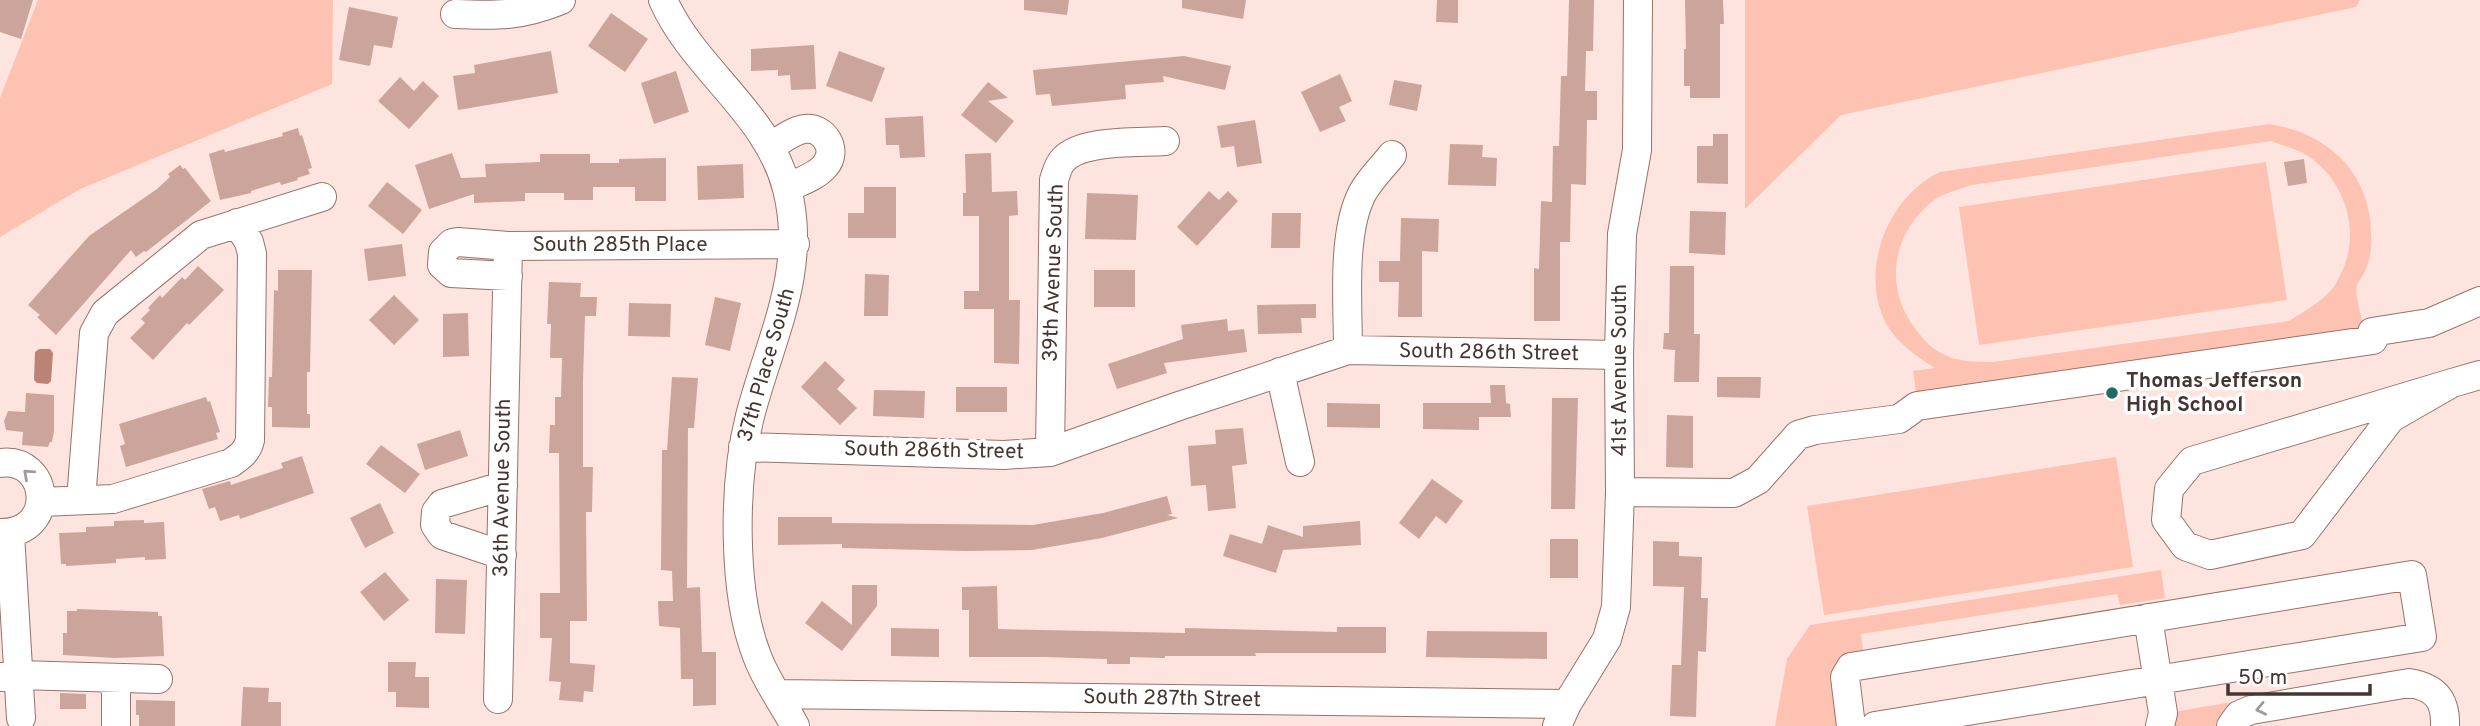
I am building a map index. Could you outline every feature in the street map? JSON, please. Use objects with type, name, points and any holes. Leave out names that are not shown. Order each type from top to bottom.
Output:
[{"type":"street","points":[[455,14],[494,16],[534,11],[561,0]]},
{"type":"street","name":"37th Place South","points":[[663,0],[699,55],[749,113],[770,147],[787,188],[795,244],[790,285],[750,415],[743,447],[737,556],[745,618],[757,658],[795,726]]},
{"type":"street","name":"41st Avenue South","points":[[1562,715],[1607,639],[1616,607],[1620,492],[1622,234],[1637,150],[1638,0]]},
{"type":"street","points":[[770,147],[799,130],[808,128],[817,130],[829,143],[831,152],[824,168],[787,188]]},
{"type":"street","name":"39th Avenue South","points":[[1050,452],[1054,180],[1061,162],[1073,152],[1092,146],[1165,141]]},
{"type":"street","points":[[1348,350],[1349,248],[1353,217],[1361,195],[1392,155]]},
{"type":"street","points":[[80,500],[94,333],[105,313],[201,235],[321,197]]},
{"type":"street","points":[[41,502],[113,499],[231,463],[248,448],[252,254],[249,242],[237,223]]},
{"type":"street","name":"South 285th Place","points":[[508,276],[451,274],[442,265],[441,258],[446,247],[458,242],[508,246],[795,244]]},
{"type":"street","name":"36th Avenue South","points":[[498,699],[508,246]]},
{"type":"street","points":[[1620,492],[1734,493],[1758,480],[1798,435],[1815,430],[1899,419],[1917,406],[2373,340],[2372,331],[2429,323],[2480,301]]},
{"type":"street","name":"South 286th Street","points":[[743,447],[1004,455],[1050,452],[1348,350],[1619,355]]},
{"type":"street","points":[[1280,373],[1300,462]]},
{"type":"street","points":[[2452,383],[2391,418],[2302,535],[2210,555],[2185,546],[2166,520],[2169,489],[2192,461],[2452,383],[2480,375]]},
{"type":"street","points":[[0,463],[18,465],[28,471],[40,490],[38,514],[31,523],[22,530],[5,533],[9,676],[22,723]]},
{"type":"street","points":[[502,555],[442,535],[435,525],[436,512],[442,504],[503,486]]},
{"type":"street","points":[[1851,726],[1845,677],[1851,667],[2412,575],[2422,637],[1875,726]]},
{"type":"street","points":[[2148,618],[2162,713],[2160,726]]},
{"type":"street","points":[[9,676],[158,679]]},
{"type":"street","points":[[116,678],[116,726]]},
{"type":"street","points":[[2231,726],[2239,715],[2252,710],[2409,683],[2424,685],[2437,694],[2443,705],[2445,726]]},
{"type":"street","name":"South 287th Street","points":[[778,694],[1562,715]]},
{"type":"shaded area","points":[[38,0],[333,0],[332,84],[80,189],[0,237],[0,98]]},
{"type":"shaded area","points":[[1745,0],[2360,0],[2356,7],[1841,115],[1745,209]]},
{"type":"shaded area","points":[[2269,124],[2309,136],[2327,146],[2354,174],[2369,212],[2371,249],[2367,267],[2356,289],[2365,332],[1917,399],[1913,371],[1935,368],[1902,344],[1887,325],[1879,304],[1877,260],[1892,217],[1905,199],[1921,184],[1940,172]],"holes":[[[2271,141],[2307,155],[2323,168],[2341,194],[2349,223],[2348,254],[2334,286],[2318,302],[2289,321],[1993,362],[1973,362],[1937,351],[1922,337],[1907,316],[1896,283],[1899,250],[1915,219],[1932,201],[1943,195],[1972,185]]]},
{"type":"shaded area","points":[[2266,162],[2287,300],[1979,345],[1959,207]]},
{"type":"shaded area","points":[[39,349],[50,349],[53,353],[51,381],[48,384],[34,380],[35,352]]},
{"type":"shaded area","points":[[2116,457],[2133,567],[1824,615],[1807,506]]},
{"type":"shaded area","points":[[2161,570],[2165,598],[2120,605],[2117,594],[1861,634],[1863,650],[1843,659],[1844,726],[1775,726],[1787,659],[1810,625]]},
{"type":"shaded area","points":[[2232,702],[2236,709],[2215,726],[2168,726],[2173,712]]},
{"type":"building","points":[[0,0],[33,0],[21,39],[0,32]]},
{"type":"building","points":[[1024,0],[1069,0],[1067,15],[1024,10]]},
{"type":"building","points":[[1182,0],[1246,0],[1243,19],[1182,8]]},
{"type":"building","points":[[1437,0],[1458,0],[1458,23],[1436,22]]},
{"type":"building","points":[[1569,0],[1594,0],[1593,51],[1586,51],[1585,91],[1597,91],[1597,120],[1587,120],[1586,185],[1571,184],[1570,242],[1560,242],[1560,321],[1534,321],[1534,268],[1539,269],[1541,201],[1552,202],[1553,146],[1559,146],[1561,76],[1567,76]]},
{"type":"building","points":[[1685,0],[1723,0],[1724,24],[1720,24],[1720,98],[1690,98],[1690,86],[1684,86]]},
{"type":"building","points":[[349,7],[398,17],[392,48],[374,45],[370,66],[339,60]]},
{"type":"building","points":[[611,13],[648,39],[625,72],[588,46]]},
{"type":"building","points":[[814,45],[816,89],[791,90],[790,75],[778,76],[778,70],[751,71],[751,49]]},
{"type":"building","points":[[551,51],[558,93],[458,110],[453,76],[475,73],[474,65]]},
{"type":"building","points":[[839,51],[885,68],[872,102],[826,86]]},
{"type":"building","points":[[1184,56],[1231,66],[1225,90],[1163,76],[1164,82],[1125,85],[1126,99],[1052,106],[1050,94],[1036,95],[1033,70]]},
{"type":"building","points":[[676,71],[689,112],[654,124],[641,83]]},
{"type":"building","points":[[1340,74],[1352,101],[1339,107],[1346,121],[1320,132],[1301,92]]},
{"type":"building","points":[[400,77],[414,91],[423,81],[439,96],[409,129],[378,101]]},
{"type":"building","points":[[1394,80],[1422,85],[1417,111],[1389,105]]},
{"type":"building","points":[[988,82],[1008,98],[988,101],[1014,121],[996,143],[961,115]]},
{"type":"building","points":[[923,116],[925,157],[900,158],[899,145],[886,145],[885,118]]},
{"type":"building","points":[[1255,120],[1262,163],[1237,167],[1234,146],[1221,148],[1217,126]]},
{"type":"building","points":[[298,128],[312,168],[308,169],[310,174],[281,185],[280,182],[251,193],[220,200],[209,154],[283,136],[282,133]]},
{"type":"building","points":[[1713,134],[1728,134],[1728,184],[1697,183],[1697,146],[1713,146]]},
{"type":"building","points":[[1450,144],[1483,145],[1482,157],[1497,158],[1496,186],[1448,185]]},
{"type":"building","points":[[452,153],[461,178],[486,177],[485,164],[540,162],[540,154],[590,154],[590,163],[666,158],[666,201],[635,201],[635,187],[593,187],[593,200],[564,200],[564,193],[525,193],[525,201],[474,203],[474,194],[429,209],[415,165]]},
{"type":"building","points":[[991,153],[992,192],[1017,191],[1018,215],[1009,216],[1009,300],[1020,300],[1019,364],[994,363],[994,309],[964,309],[964,291],[979,291],[979,216],[963,216],[963,193],[966,193],[965,154]]},
{"type":"building","points":[[2304,159],[2307,183],[2288,186],[2284,162]]},
{"type":"building","points":[[743,164],[744,198],[698,200],[697,166]]},
{"type":"building","points":[[180,165],[211,201],[146,252],[136,257],[131,250],[56,335],[28,305],[89,236],[157,189],[170,177],[168,174]]},
{"type":"building","points":[[387,182],[422,210],[403,234],[368,206]]},
{"type":"building","points":[[864,187],[896,187],[896,238],[848,238],[848,213],[864,213]]},
{"type":"building","points":[[1209,191],[1219,200],[1228,191],[1238,201],[1197,246],[1177,227]]},
{"type":"building","points":[[1087,193],[1138,195],[1136,240],[1085,239]]},
{"type":"building","points":[[1690,211],[1726,212],[1725,255],[1689,253]]},
{"type":"building","points":[[1272,213],[1301,213],[1300,248],[1271,248]]},
{"type":"building","points":[[1401,218],[1439,219],[1438,252],[1422,251],[1422,317],[1398,317],[1399,282],[1379,282],[1379,261],[1400,261]]},
{"type":"building","points":[[402,244],[406,276],[368,281],[364,249]]},
{"type":"building","points":[[198,266],[224,290],[189,325],[187,323],[153,360],[130,338],[145,323],[141,319],[160,295],[162,298],[182,277],[185,280]]},
{"type":"building","points":[[1670,266],[1694,266],[1694,334],[1700,334],[1699,382],[1674,382],[1675,350],[1663,349],[1664,333],[1669,333]]},
{"type":"building","points":[[278,270],[312,270],[310,372],[307,372],[307,414],[310,414],[310,428],[272,427],[272,407],[268,407],[269,377],[272,377],[274,290],[278,291]]},
{"type":"building","points":[[1094,270],[1135,270],[1135,307],[1094,307]]},
{"type":"building","points":[[865,274],[889,275],[888,316],[864,316]]},
{"type":"building","points":[[549,282],[581,283],[580,297],[597,297],[596,316],[585,316],[583,467],[593,467],[592,512],[586,512],[587,621],[570,621],[570,663],[595,665],[593,692],[584,691],[583,702],[559,700],[561,682],[549,681],[552,638],[540,638],[540,593],[560,593],[559,453],[549,453],[550,425],[555,425],[555,397],[561,397],[562,358],[550,358],[551,324],[547,324]]},
{"type":"building","points":[[394,295],[419,320],[394,345],[369,320]]},
{"type":"building","points":[[715,297],[741,303],[730,351],[705,345]]},
{"type":"building","points":[[629,303],[671,304],[670,337],[628,336]]},
{"type":"building","points":[[1316,304],[1316,318],[1301,318],[1302,333],[1258,334],[1257,305]]},
{"type":"building","points":[[468,313],[469,356],[443,357],[443,314]]},
{"type":"building","points":[[1227,319],[1228,331],[1244,329],[1247,352],[1164,363],[1167,373],[1117,389],[1108,364],[1183,339],[1181,325]]},
{"type":"building","points":[[825,361],[845,380],[837,389],[857,408],[840,425],[801,387]]},
{"type":"building","points":[[672,377],[698,378],[694,428],[688,428],[687,588],[700,587],[702,652],[716,652],[716,705],[693,706],[693,679],[681,679],[680,628],[659,626],[658,601],[673,601],[672,571],[661,570],[662,450],[667,450]]},
{"type":"building","points":[[1717,377],[1761,377],[1760,398],[1717,397]]},
{"type":"building","points":[[1490,385],[1505,385],[1506,403],[1510,404],[1511,417],[1479,417],[1479,430],[1423,429],[1423,403],[1491,403]]},
{"type":"building","points":[[956,387],[1007,387],[1007,412],[956,412]]},
{"type":"building","points":[[874,390],[925,391],[924,418],[873,416]]},
{"type":"building","points":[[26,393],[54,395],[54,431],[48,447],[22,445],[23,432],[6,430],[4,421],[8,411],[25,412]]},
{"type":"building","points":[[206,397],[208,402],[210,401],[220,432],[216,433],[218,439],[126,467],[120,446],[125,444],[119,424]]},
{"type":"building","points":[[1552,398],[1578,398],[1575,509],[1551,509]]},
{"type":"building","points":[[1327,403],[1380,404],[1380,428],[1327,427]]},
{"type":"building","points":[[1667,415],[1693,416],[1693,468],[1666,467]]},
{"type":"building","points":[[1243,428],[1247,464],[1232,466],[1236,508],[1208,511],[1206,485],[1191,486],[1188,446],[1216,444],[1215,430]]},
{"type":"building","points":[[460,430],[468,456],[425,470],[417,444]]},
{"type":"building","points":[[381,445],[420,474],[405,493],[366,464]]},
{"type":"building","points":[[302,456],[314,493],[240,519],[239,515],[220,521],[215,507],[209,509],[202,489],[230,481],[231,485],[283,468],[281,463]]},
{"type":"building","points":[[1432,479],[1463,501],[1446,524],[1436,516],[1419,539],[1399,523]]},
{"type":"building","points":[[1167,496],[1172,514],[1167,515],[1178,518],[1102,538],[1032,550],[966,551],[842,548],[842,544],[778,545],[778,517],[832,517],[832,523],[1033,525],[1103,513]]},
{"type":"building","points":[[380,503],[394,533],[365,548],[350,518]]},
{"type":"building","points":[[144,520],[144,523],[164,522],[166,559],[145,560],[145,557],[116,559],[116,563],[61,564],[59,533],[86,532],[86,527],[114,526],[114,521]]},
{"type":"building","points":[[1360,521],[1361,545],[1283,550],[1276,573],[1223,556],[1230,534],[1262,544],[1268,525],[1303,537],[1303,526]]},
{"type":"building","points":[[1550,539],[1578,539],[1578,578],[1550,578]]},
{"type":"building","points":[[1653,541],[1679,542],[1679,556],[1702,557],[1701,598],[1708,598],[1706,652],[1698,651],[1696,717],[1670,716],[1672,665],[1681,665],[1684,587],[1653,586]]},
{"type":"building","points":[[385,572],[409,600],[384,621],[360,592]]},
{"type":"building","points":[[436,579],[467,580],[465,634],[435,633]]},
{"type":"building","points":[[852,585],[877,585],[877,606],[842,651],[805,623],[822,601],[852,625]]},
{"type":"building","points":[[997,586],[998,629],[1185,633],[1185,628],[1337,632],[1337,627],[1386,627],[1386,653],[1130,657],[1130,664],[1107,664],[1107,659],[969,657],[969,610],[962,610],[962,587]]},
{"type":"building","points":[[77,609],[158,612],[158,616],[162,616],[164,656],[115,658],[63,655],[67,611]]},
{"type":"building","points":[[891,628],[939,629],[939,657],[891,656]]},
{"type":"building","points":[[1427,631],[1547,632],[1547,659],[1426,657]]},
{"type":"building","points":[[388,662],[416,662],[415,677],[429,677],[429,708],[396,707],[396,692],[388,692]]},
{"type":"building","points":[[243,687],[269,688],[268,702],[281,702],[281,726],[241,726]]},
{"type":"building","points":[[60,693],[86,694],[86,709],[60,709]]},
{"type":"building","points":[[136,700],[175,701],[175,726],[139,726]]},
{"type":"place","name":"Thomas Jefferson High School","points":[[2112,393]]}]
